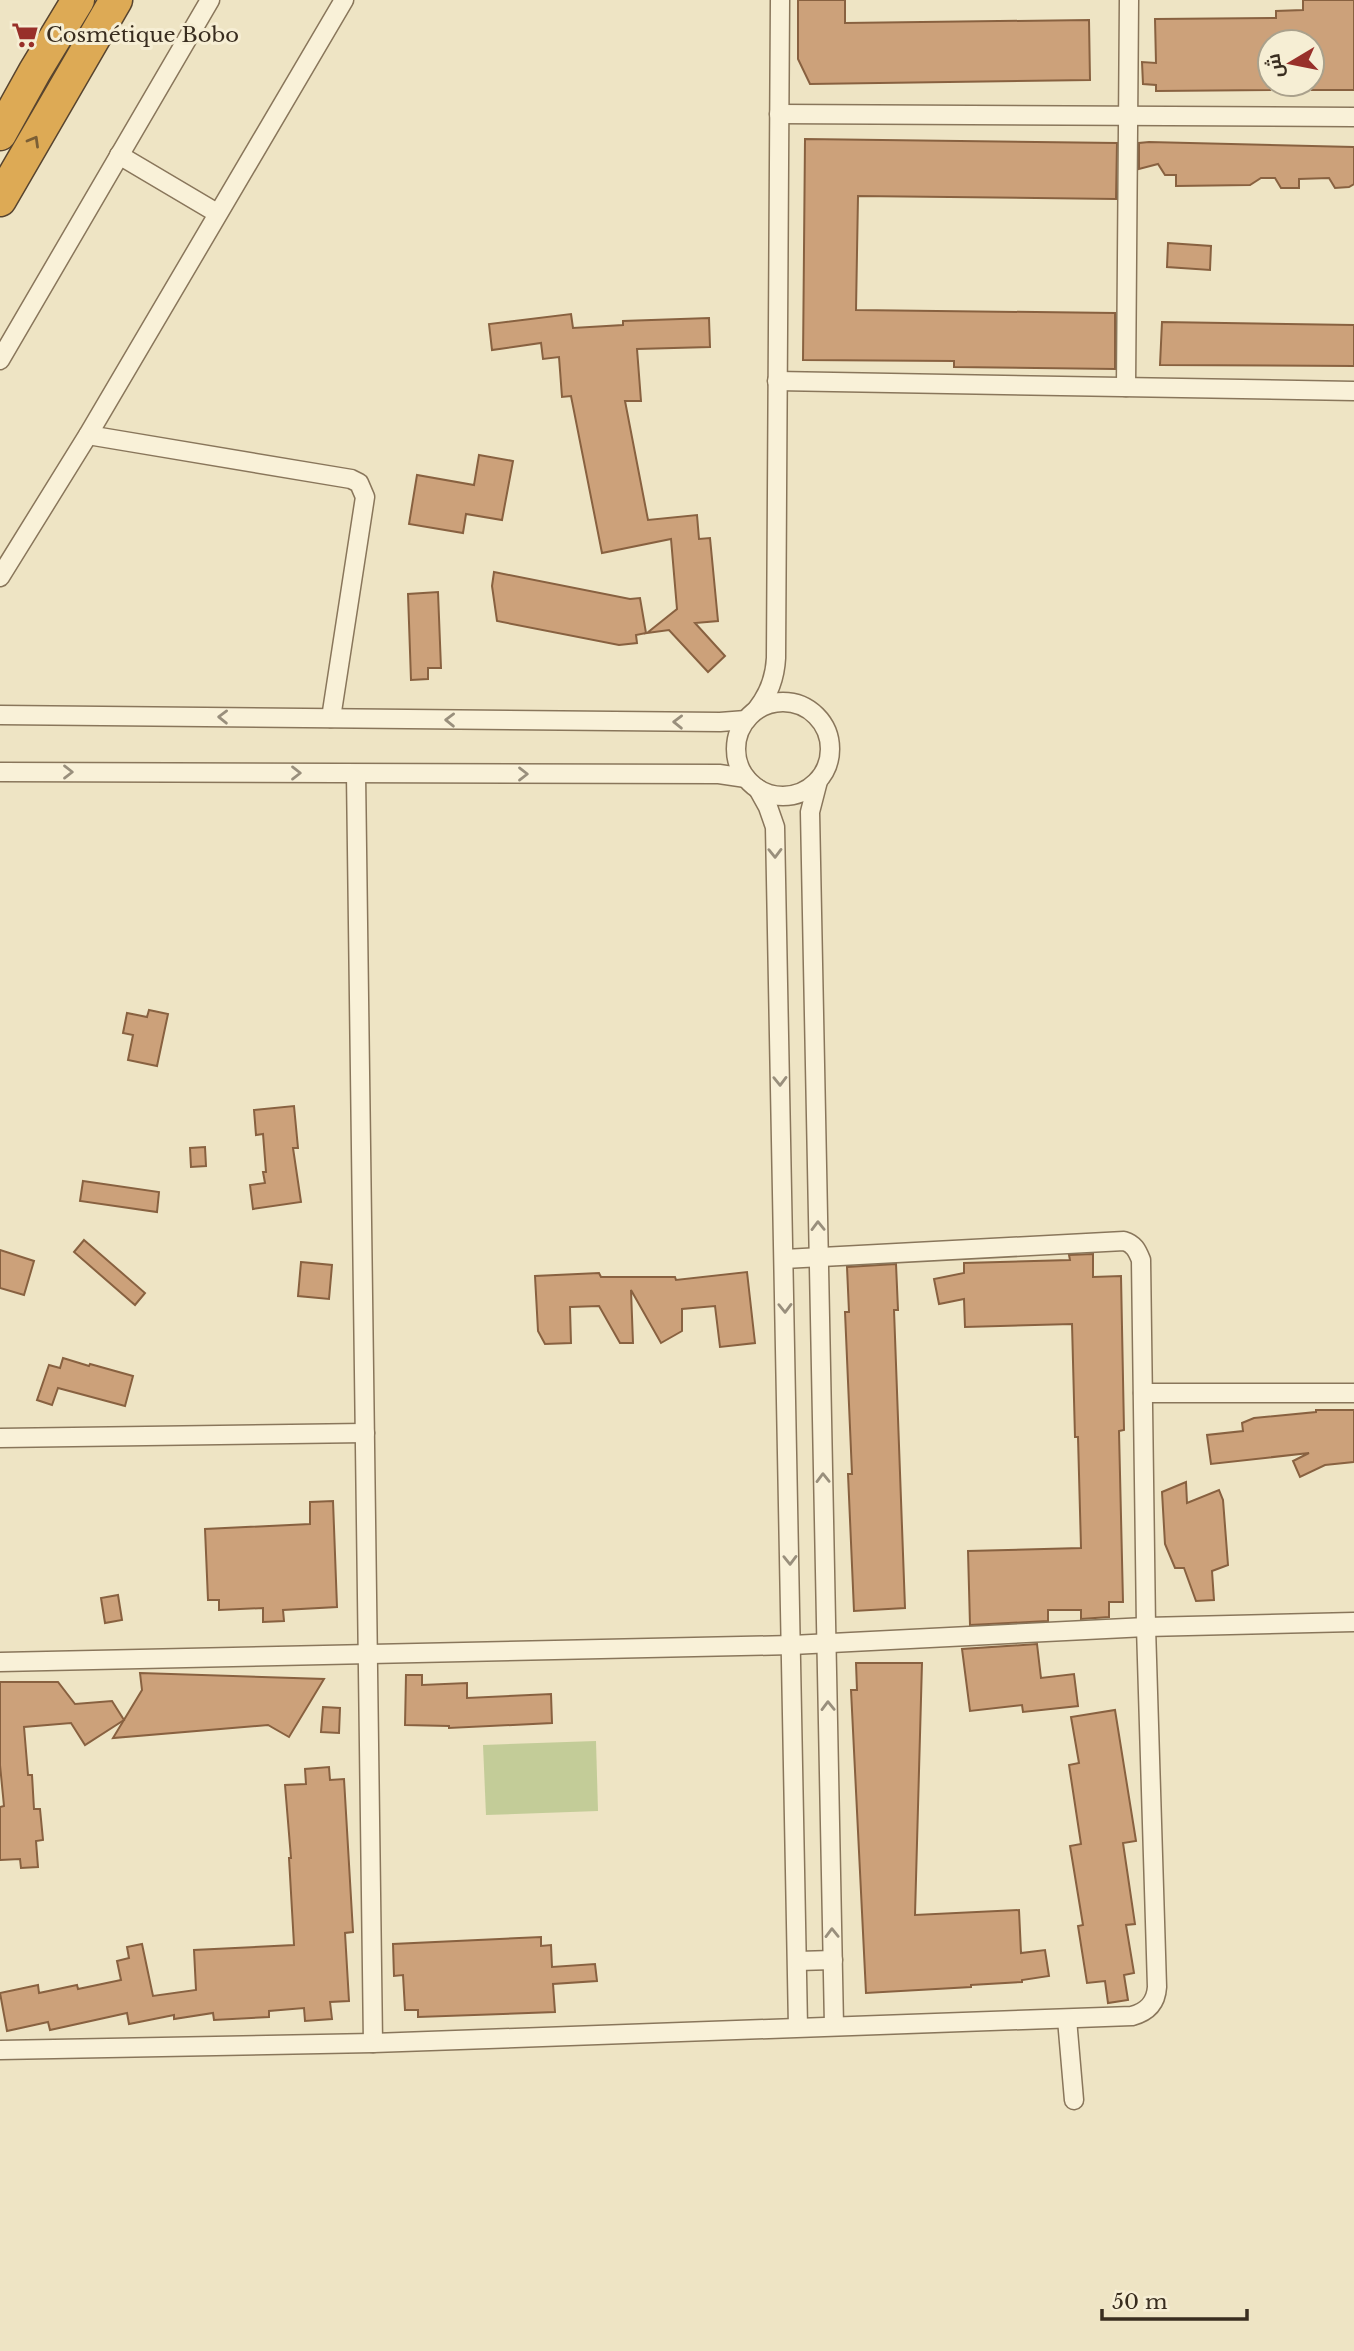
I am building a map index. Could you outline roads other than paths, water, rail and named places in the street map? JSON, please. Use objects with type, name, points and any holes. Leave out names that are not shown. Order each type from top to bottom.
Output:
[{"type":"highway","points":[[0,134],[34,71],[78,0]]},
{"type":"highway","points":[[0,200],[116,0]]},
{"type":"street","points":[[0,360],[210,0]]},
{"type":"street","points":[[0,577],[89,435],[344,0]]},
{"type":"street","points":[[780,0],[776,658],[769,691],[738,733],[736,749],[738,764],[768,807],[775,827],[798,2027]]},
{"type":"street","points":[[1126,387],[1129,0]]},
{"type":"street","points":[[779,114],[1354,117]]},
{"type":"street","points":[[119,155],[217,213]]},
{"type":"street","points":[[778,381],[1354,391]]},
{"type":"street","points":[[89,435],[351,479],[359,483],[365,497],[331,718]]},
{"type":"street","points":[[776,658],[785,683],[800,704]]},
{"type":"street","points":[[0,715],[706,722],[751,714],[770,703],[785,701],[800,704],[813,712],[823,724],[829,738],[830,754],[826,769],[818,781],[805,791],[789,796],[773,795],[752,784],[719,774],[0,772]]},
{"type":"street","points":[[356,774],[373,2043]]},
{"type":"street","points":[[818,781],[810,812],[834,2026]]},
{"type":"street","points":[[0,2050],[373,2043],[1067,2019],[1132,2016],[1150,2006],[1157,1994],[1146,1627],[1141,1260],[1136,1249],[1124,1241],[784,1259]]},
{"type":"street","points":[[1143,1393],[1354,1393]]},
{"type":"street","points":[[0,1438],[365,1433]]},
{"type":"street","points":[[0,1662],[827,1644],[1146,1627],[1354,1622]]},
{"type":"street","points":[[798,1961],[833,1960]]},
{"type":"street","points":[[1067,2019],[1074,2100]]},
{"type":"place","name":"Cosmétique Bobo","points":[[25,35]]}]
